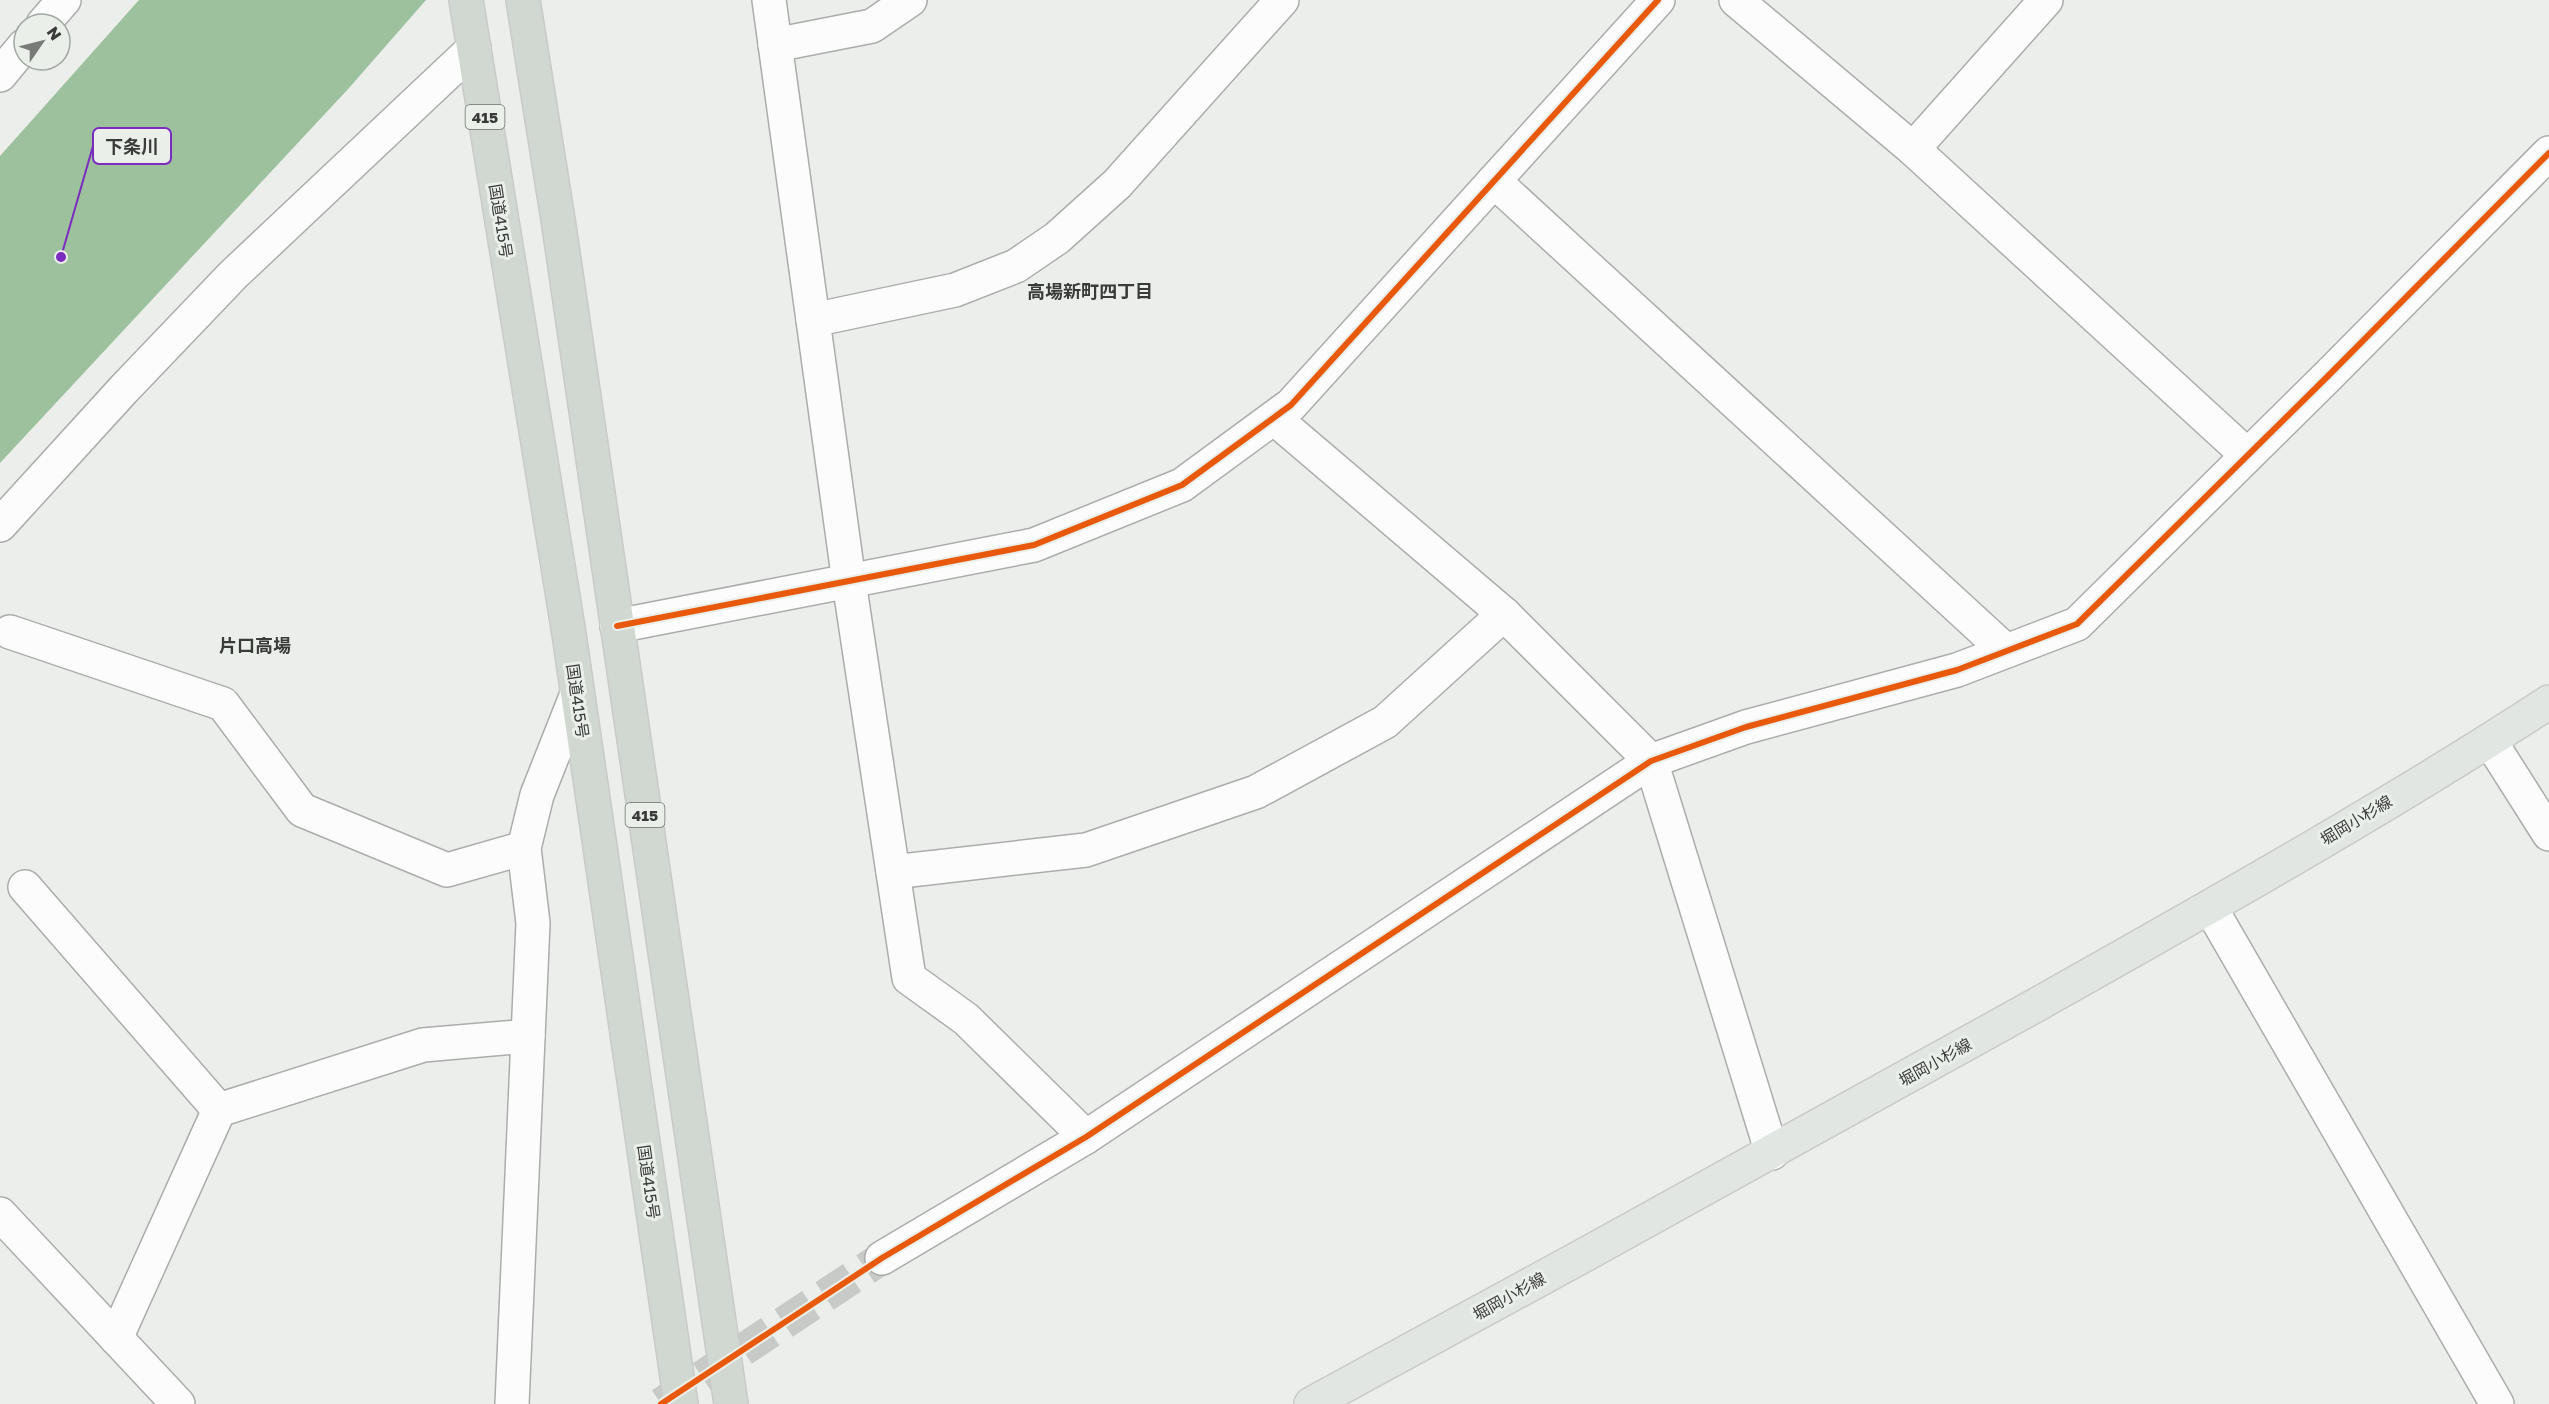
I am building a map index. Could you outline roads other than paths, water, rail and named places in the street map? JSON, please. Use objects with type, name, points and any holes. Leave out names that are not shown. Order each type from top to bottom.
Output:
[{"type":"highway","name":"国道415号","points":[[466,0],[577,694],[681,1404]]},
{"type":"highway","name":"415","points":[[523,0],[559,225],[731,1404]]},
{"type":"main road","name":"堀岡小杉線","points":[[1311,1404],[1772,1154],[2210,907],[2490,741],[2549,702]]},
{"type":"street","points":[[54,12],[64,0]]},
{"type":"street","points":[[769,0],[849,582],[909,978],[966,1019],[1086,1137]]},
{"type":"street","points":[[775,45],[872,26],[910,0]]},
{"type":"street","points":[[813,320],[955,290],[1016,266],[1057,238],[1117,184],[1282,0]]},
{"type":"street","points":[[617,626],[1034,545],[1182,485],[1291,405],[1658,0]]},
{"type":"street","points":[[1736,0],[1913,149],[2247,455]]},
{"type":"street","points":[[1913,149],[2046,0]]},
{"type":"street","points":[[0,525],[123,389],[233,275],[474,48]]},
{"type":"street","points":[[0,75],[12,60]]},
{"type":"street","points":[[882,1258],[1086,1137],[1652,761],[1746,727],[1957,670],[2077,624],[2549,153]]},
{"type":"street","points":[[1494,181],[2006,651]]},
{"type":"street","points":[[1274,418],[1504,614],[1652,761],[1772,1154]]},
{"type":"street","points":[[893,872],[1086,850],[1256,792],[1384,722],[1504,614]]},
{"type":"street","points":[[10,632],[223,704],[302,810],[447,870],[524,848]]},
{"type":"street","points":[[512,1404],[533,923],[524,848],[537,795],[577,694]]},
{"type":"street","points":[[2490,741],[2549,834]]},
{"type":"street","points":[[25,887],[219,1110]]},
{"type":"street","points":[[2210,907],[2497,1404]]},
{"type":"street","points":[[116,1338],[219,1110],[423,1045],[528,1036]]},
{"type":"street","points":[[0,1214],[178,1404]]},
{"type":"tunnel","points":[[661,1404],[882,1258]]},
{"type":"place","name":"下条川","points":[[61,257]]},
{"type":"district","name":"高場新町四丁目","points":[[1090,291]]},
{"type":"district","name":"片口高場","points":[[255,645]]}]
